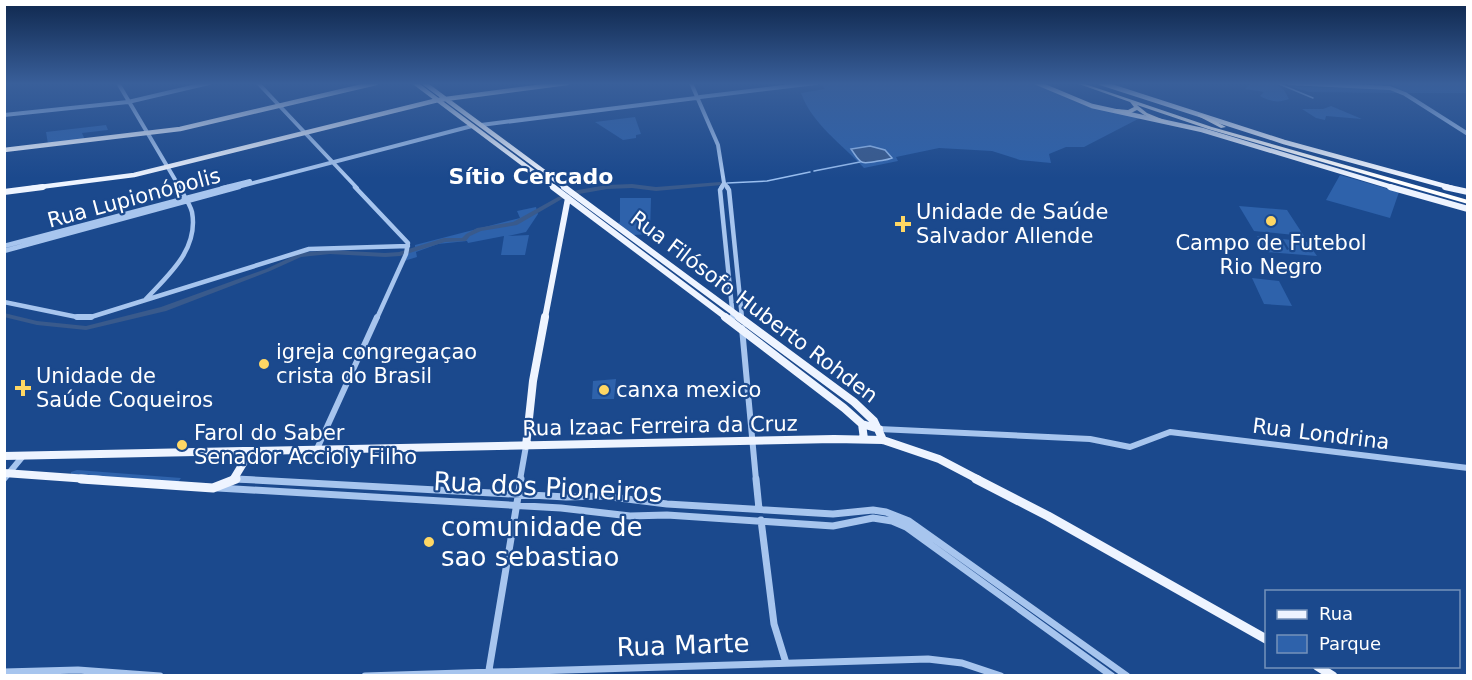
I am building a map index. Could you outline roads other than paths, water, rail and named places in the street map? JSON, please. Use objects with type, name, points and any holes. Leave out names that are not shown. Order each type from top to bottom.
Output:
[{"type":"highway","points":[[1147,115],[1166,122]]},
{"type":"highway","points":[[1172,115],[1262,144],[1467,201]]},
{"type":"highway","points":[[1184,115],[1467,201]]},
{"type":"highway","points":[[1200,116],[1230,130]]},
{"type":"main road","points":[[4,150],[147,133],[241,115]]},
{"type":"main road","points":[[4,191],[122,177],[370,115]]},
{"type":"main road","points":[[458,115],[545,181],[569,195],[533,381],[526,446]]},
{"type":"main road","name":"Rua Filósofo Huberto Rohden","points":[[466,115],[565,187],[579,206],[595,214],[728,303],[732,311],[870,416],[883,440]]},
{"type":"main road","points":[[1133,115],[1217,134],[1337,172],[1467,209]]},
{"type":"main road","points":[[1196,115],[1200,116]]},
{"type":"main road","points":[[462,118],[469,117]]},
{"type":"main road","points":[[1219,123],[1467,192]]},
{"type":"main road","points":[[486,137],[494,135]]},
{"type":"main road","points":[[527,167],[535,165]]},
{"type":"main road","points":[[4,191],[168,166]]},
{"type":"main road","points":[[545,181],[553,178]]},
{"type":"main road","name":"Rua Filósofo Huberto Rohden","points":[[569,195],[744,333],[844,408],[862,424],[864,439]]},
{"type":"main road","points":[[566,208],[579,206]]},
{"type":"main road","points":[[798,373],[805,373],[807,368]]},
{"type":"main road","points":[[844,408],[844,404],[854,402]]},
{"type":"main road","points":[[862,424],[879,429]]},
{"type":"main road","name":"Rua Izaac Ferreira da Cruz","points":[[4,456],[883,440],[939,459],[1048,516],[1265,638]]},
{"type":"main road","points":[[213,488],[236,479],[250,452]]},
{"type":"main road","name":"Rua dos Pioneiros","points":[[6,475],[213,488]]},
{"type":"street","points":[[136,115],[168,166],[192,211],[193,223],[187,251],[174,269],[145,300]]},
{"type":"street","points":[[287,115],[405,240],[407,250],[316,451]]},
{"type":"street","points":[[481,125],[564,115]]},
{"type":"street","points":[[706,115],[718,145],[724,183],[729,190],[759,509]]},
{"type":"street","points":[[1437,115],[1467,134]]},
{"type":"street","name":"Rua Lupionópolis","points":[[4,248],[472,126]]},
{"type":"street","points":[[724,183],[720,190],[730,294],[728,303]]},
{"type":"street","points":[[4,302],[85,318],[309,249],[407,250]]},
{"type":"street","points":[[730,294],[735,291],[740,293]]},
{"type":"street","points":[[732,311],[733,323]]},
{"type":"street","name":"Rua Londrina","points":[[879,429],[1090,439],[1130,447],[1170,432],[1467,468]]},
{"type":"street","points":[[489,674],[526,446]]},
{"type":"street","points":[[6,475],[23,456]]},
{"type":"street","name":"Rua dos Pioneiros","points":[[236,479],[517,495],[603,496],[656,503],[833,514],[873,514]]},
{"type":"street","name":"Rua dos Pioneiros","points":[[213,488],[566,509],[622,516],[667,515],[833,526],[873,514]]},
{"type":"street","points":[[873,514],[906,527],[1112,675]]},
{"type":"street","points":[[873,514],[892,514],[909,521],[1127,675]]},
{"type":"street","points":[[761,520],[774,624],[786,663]]},
{"type":"street","name":"Rua Marte","points":[[365,675],[489,674],[928,659],[962,663],[1001,675]]},
{"type":"street","points":[[4,672],[78,670],[160,675]]},
{"type":"waterway","points":[[814,171],[860,162]]},
{"type":"waterway","points":[[727,183],[767,181],[810,172]]},
{"type":"waterway","points":[[4,315],[37,323],[86,328],[163,309],[268,270],[300,255],[330,252],[400,254],[444,240],[464,240],[479,229],[515,224],[560,198],[607,187],[632,186],[656,189],[720,184]]},
{"type":"place","name":"Campo de Futebol Rio Negro","points":[[1271,221]]},
{"type":"place","name":"Unidade de Saúde Salvador Allende","points":[[903,224]]},
{"type":"place","name":"igreja congregaçao crista do Brasil","points":[[264,364]]},
{"type":"place","name":"Unidade de Saúde Coqueiros","points":[[23,388]]},
{"type":"place","name":"canxa mexico","points":[[604,390]]},
{"type":"place","name":"Farol do Saber Senador Accioly Filho","points":[[182,445]]},
{"type":"place","name":"comunidade de sao sebastiao","points":[[429,542]]},
{"type":"district","name":"Sítio Cercado","points":[[531,176]]}]
